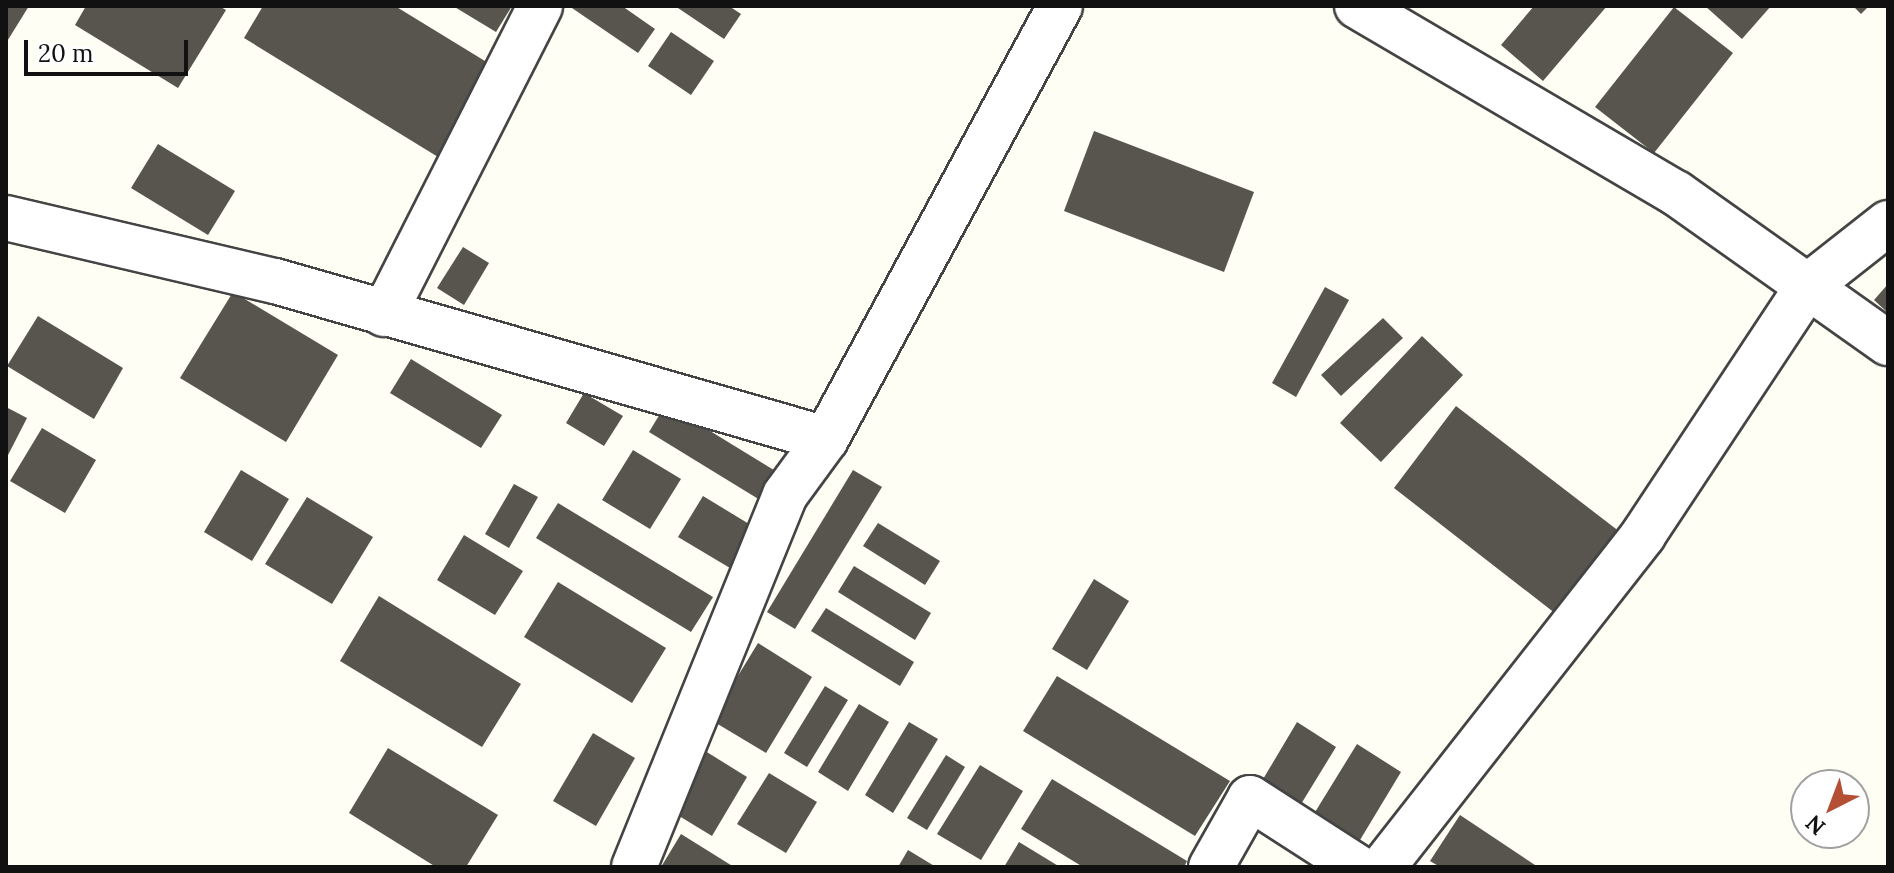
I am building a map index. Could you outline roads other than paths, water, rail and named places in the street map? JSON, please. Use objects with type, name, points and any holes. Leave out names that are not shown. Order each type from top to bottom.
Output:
[{"type":"street","points":[[384,314],[540,6]]},
{"type":"street","points":[[634,867],[785,495],[826,439],[1060,6]]},
{"type":"street","points":[[1357,6],[1676,193],[1888,343]]},
{"type":"street","points":[[6,218],[275,281],[826,439]]},
{"type":"street","points":[[1383,867],[1643,535],[1808,286],[1888,223]]},
{"type":"street","points":[[1211,867],[1250,798],[1357,867]]}]
